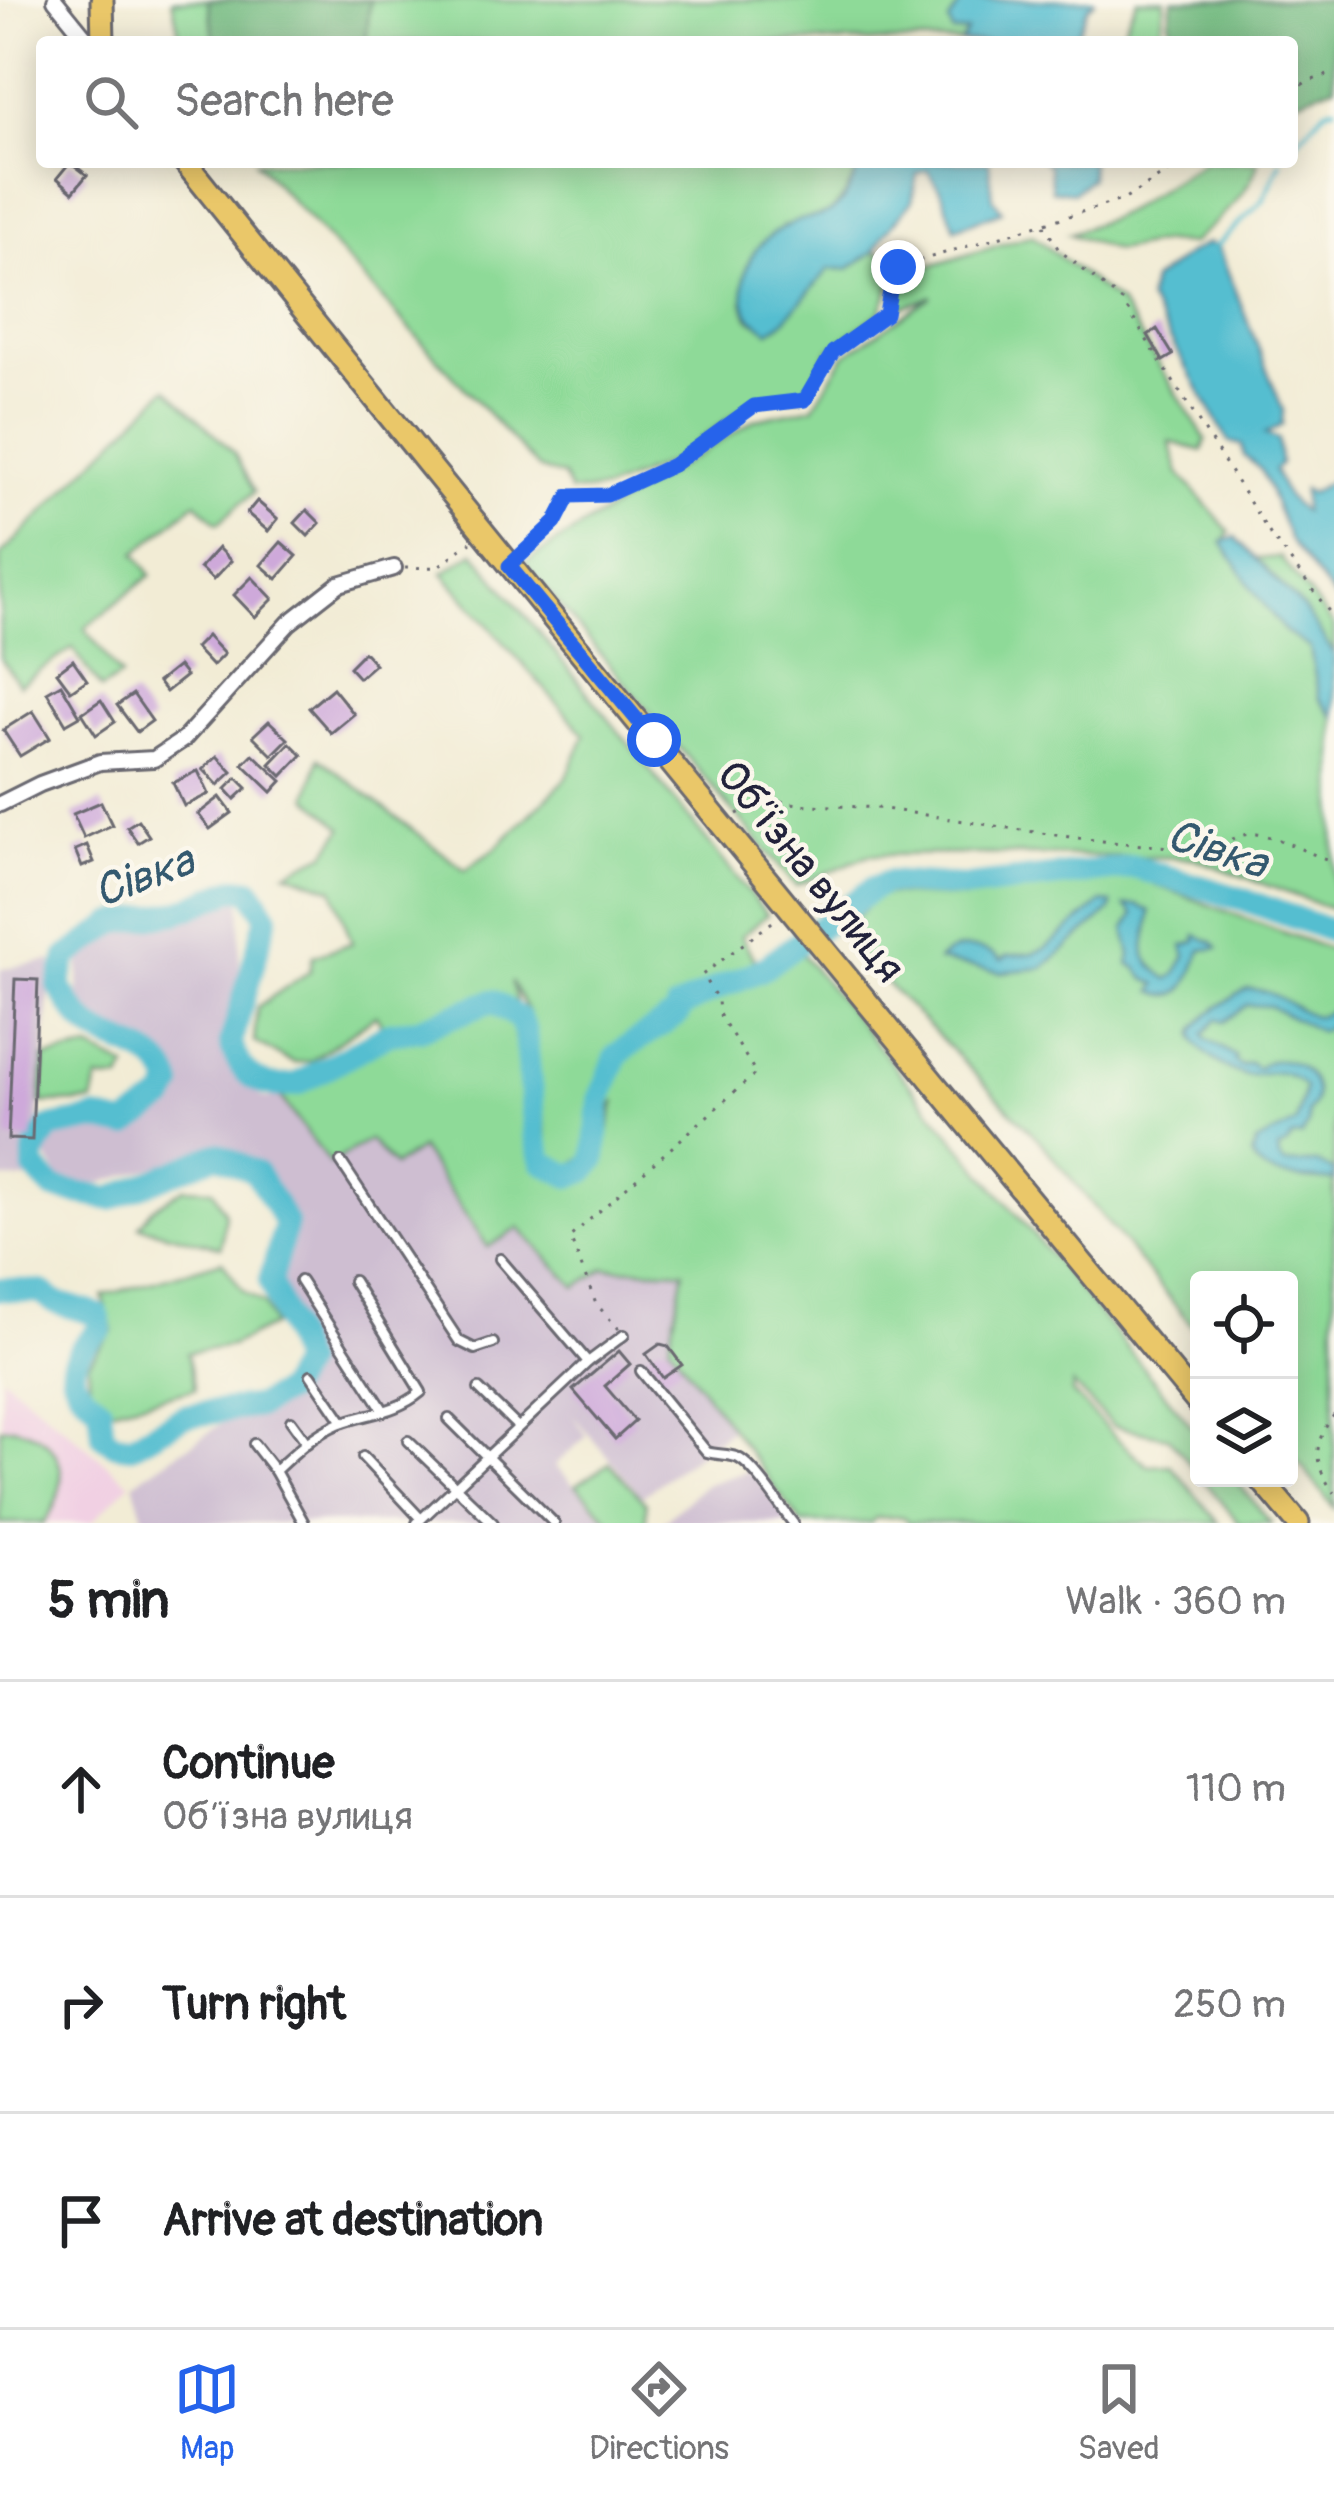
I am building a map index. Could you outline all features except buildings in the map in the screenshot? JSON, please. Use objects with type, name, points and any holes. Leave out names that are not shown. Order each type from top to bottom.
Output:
[{"type":"main road","points":[[102,0],[104,36]]},
{"type":"main road","name":"Обʼїзна вулиця","points":[[190,168],[719,824],[1190,1393]]},
{"type":"main road","points":[[1268,1487],[1298,1523]]},
{"type":"street","points":[[55,0],[84,36]]},
{"type":"street","points":[[0,804],[100,762],[154,759],[184,739],[305,610],[339,584],[394,568]]},
{"type":"lane","points":[[340,1162],[459,1341],[475,1349],[493,1343]]},
{"type":"lane","points":[[500,1258],[588,1362]]},
{"type":"lane","points":[[300,1281],[384,1412]]},
{"type":"lane","points":[[274,1471],[326,1430],[407,1403],[421,1392],[353,1281]]},
{"type":"lane","points":[[363,1457],[419,1521],[588,1362],[624,1335]]},
{"type":"lane","points":[[641,1372],[707,1452],[737,1457],[794,1523]]},
{"type":"lane","points":[[311,1375],[343,1423]]},
{"type":"lane","points":[[479,1389],[518,1427]]},
{"type":"lane","points":[[449,1419],[554,1523]]},
{"type":"lane","points":[[291,1421],[307,1443]]},
{"type":"lane","points":[[408,1441],[493,1523]]},
{"type":"lane","points":[[254,1444],[304,1523]]},
{"type":"path","points":[[1298,87],[1334,73]]},
{"type":"path","points":[[509,566],[555,523],[569,496],[607,495],[673,465],[754,406],[805,400],[833,352],[886,314],[898,267],[1125,199],[1174,168]]},
{"type":"path","points":[[1043,223],[1059,250],[1122,301],[1270,534],[1334,618]]},
{"type":"path","points":[[394,568],[437,567],[482,533]]},
{"type":"path","points":[[719,824],[767,798],[877,808],[1094,840],[1211,848],[1245,833],[1334,861]]},
{"type":"path","points":[[624,1335],[596,1304],[569,1237],[756,1072],[719,1014],[718,1000],[702,975],[790,910]]},
{"type":"path","points":[[1334,1414],[1318,1446],[1317,1460],[1334,1493]]},
{"type":"shaded area","points":[[241,898],[239,997],[226,1046],[229,1059],[262,1098],[281,1098],[330,1163],[370,1140],[419,1149],[487,1247],[519,1228],[576,1287],[605,1268],[684,1271],[669,1344],[732,1428],[642,1496],[569,1411],[587,1436],[555,1465],[610,1523],[145,1523],[133,1483],[224,1422],[268,1410],[299,1381],[304,1357],[275,1280],[292,1226],[260,1171],[239,1155],[219,1148],[98,1184],[62,1183],[46,1156],[56,1137],[147,1121],[166,1106],[176,1084],[167,1065],[148,1047],[78,1011],[80,955],[115,931],[179,919]]},
{"type":"shaded area","points":[[52,960],[34,1180],[0,1179],[0,969]]},
{"type":"shaded area","points":[[2,1376],[130,1483],[91,1523],[0,1523]]},
{"type":"shaded area","points":[[751,1470],[791,1523],[662,1523],[704,1485]]},
{"type":"green space","points":[[172,0],[963,0],[949,22],[969,31],[965,36],[180,36]]},
{"type":"green space","points":[[370,0],[367,36],[214,36],[208,2]]},
{"type":"green space","points":[[1137,0],[1165,0],[1160,36],[1121,34]]},
{"type":"green space","points":[[1172,0],[1334,0],[1334,86],[1298,100],[1298,36],[1172,36]]},
{"type":"green space","points":[[262,168],[859,168],[831,212],[783,226],[743,302],[749,318],[770,331],[829,268],[848,269],[875,251],[900,260],[881,311],[829,350],[803,396],[751,402],[670,462],[605,490],[570,492],[563,476],[539,469]]},
{"type":"green space","points":[[1194,168],[1256,168],[1240,196],[1191,244],[1163,242],[1116,251],[1069,234],[1121,214]]},
{"type":"green space","points":[[1032,235],[1121,305],[1206,440],[1202,451],[1170,442],[1179,473],[1230,532],[1223,543],[1285,632],[1310,648],[1319,698],[1334,717],[1334,910],[1193,858],[869,855],[796,886],[524,563],[756,419],[813,407],[845,355],[932,296],[892,311],[898,276]]},
{"type":"green space","points":[[167,388],[234,453],[254,492],[218,523],[196,502],[136,553],[151,575],[85,628],[121,676],[101,689],[73,648],[19,685],[0,657],[0,556]]},
{"type":"green space","points":[[474,552],[767,915],[741,936],[756,963],[699,990],[704,1003],[763,978],[801,953],[1190,1424],[1190,1463],[1168,1437],[1113,1426],[1073,1385],[1072,1393],[1148,1466],[1171,1465],[1219,1523],[908,1523],[903,1517],[876,1518],[870,1523],[801,1523],[669,1344],[684,1271],[605,1268],[576,1287],[519,1228],[488,1247],[420,1149],[394,1166],[369,1140],[330,1164],[281,1098],[389,1041],[491,1009],[513,1026],[535,1163],[567,1185],[601,1161],[616,1100],[588,1153],[572,1166],[550,1158],[529,1014],[511,981],[517,1005],[496,997],[416,1023],[383,1028],[376,1015],[311,1061],[294,1063],[254,1042],[257,1007],[310,971],[313,956],[352,943],[333,889],[287,872],[326,853],[343,828],[308,797],[319,758],[465,870],[496,848],[566,779],[585,735],[443,573]]},
{"type":"green space","points":[[1280,557],[1334,626],[1334,654],[1303,608],[1256,559]]},
{"type":"green space","points":[[1129,875],[1334,951],[1334,1508],[1298,1462],[1298,1271],[1190,1271],[1190,1323],[1041,1142],[839,934],[876,897],[966,898]]},
{"type":"green space","points":[[90,1049],[127,1068],[121,1080],[98,1080],[93,1102],[41,1103],[44,1058]]},
{"type":"green space","points":[[184,1188],[213,1189],[225,1213],[221,1247],[139,1226],[153,1208]]},
{"type":"green space","points":[[222,1261],[243,1291],[264,1304],[273,1325],[230,1346],[187,1353],[195,1389],[106,1410],[90,1390],[88,1363],[113,1331],[103,1296]]},
{"type":"green space","points":[[13,1427],[45,1441],[60,1464],[59,1493],[44,1523],[0,1523],[0,1428]]},
{"type":"green space","points":[[610,1463],[646,1503],[646,1523],[613,1523],[576,1485]]},
{"type":"green space","points":[[1209,1487],[1241,1487],[1271,1523],[1239,1523]]},
{"type":"water","points":[[963,0],[1095,1],[1076,36],[965,36],[967,32],[953,33],[949,21]]},
{"type":"water","points":[[859,168],[990,168],[993,198],[1002,211],[955,228],[928,170],[917,174],[912,201],[875,251],[848,269],[829,269],[782,323],[769,331],[752,317],[744,301],[749,261],[781,229],[826,214],[846,195]]},
{"type":"water","points":[[1049,168],[1091,168],[1090,178],[1074,192],[1052,190]]},
{"type":"water","points":[[1208,243],[1219,249],[1283,410],[1282,425],[1265,434],[1278,439],[1280,464],[1274,470],[1282,488],[1303,511],[1303,489],[1310,493],[1334,479],[1334,598],[1290,541],[1261,470],[1244,456],[1242,445],[1229,442],[1148,300],[1152,281]]},
{"type":"water","points":[[1235,537],[1303,608],[1334,654],[1334,717],[1319,698],[1310,648],[1285,632],[1222,542]]},
{"type":"water","points":[[1102,902],[1112,904],[1111,910],[1043,968],[1001,972],[938,961],[961,949],[978,949],[1002,960],[1034,953]]},
{"type":"water","points":[[1125,906],[1150,911],[1146,956],[1168,979],[1186,956],[1183,946],[1196,942],[1196,935],[1218,948],[1202,950],[1186,985],[1173,995],[1153,991],[1157,984],[1129,964],[1125,929],[1134,914]]},
{"type":"water","points":[[1248,989],[1269,993],[1318,1017],[1334,1009],[1334,1025],[1319,1031],[1269,1006],[1247,1005],[1224,1022],[1217,1019],[1204,1034],[1235,1056],[1241,1066],[1250,1063],[1257,1069],[1280,1060],[1303,1069],[1311,1078],[1315,1089],[1308,1125],[1302,1136],[1292,1137],[1278,1150],[1279,1158],[1285,1164],[1317,1163],[1334,1171],[1334,1181],[1276,1175],[1252,1156],[1256,1143],[1296,1123],[1305,1088],[1282,1073],[1238,1073],[1214,1060],[1196,1042],[1194,1032],[1202,1020]]},
{"type":"waterway","points":[[1298,139],[1326,109],[1334,107]]},
{"type":"waterway","points":[[1215,247],[1263,201],[1278,168]]},
{"type":"waterway","name":"Сівка","points":[[0,1289],[42,1292],[54,1302],[98,1315],[101,1329],[78,1354],[74,1378],[100,1407],[103,1436],[116,1444],[131,1446],[184,1416],[259,1406],[286,1391],[302,1363],[270,1281],[286,1223],[256,1173],[217,1154],[111,1199],[54,1189],[34,1168],[34,1153],[49,1128],[96,1119],[126,1126],[165,1099],[172,1086],[151,1057],[96,1031],[79,1016],[59,986],[67,957],[115,923],[178,912],[236,888],[251,890],[267,916],[231,1043],[247,1073],[274,1086],[297,1084],[389,1033],[419,1029],[492,1001],[519,1018],[525,1032],[535,1134],[543,1162],[570,1176],[585,1171],[595,1159],[600,1100],[616,1057],[678,1014],[677,1009],[761,970],[888,882],[967,887],[1134,867],[1334,932]]},
{"type":"route","points":[[654,740],[509,566],[555,523],[569,496],[607,495],[673,465],[754,406],[805,400],[833,352],[886,314],[898,267]]}]
